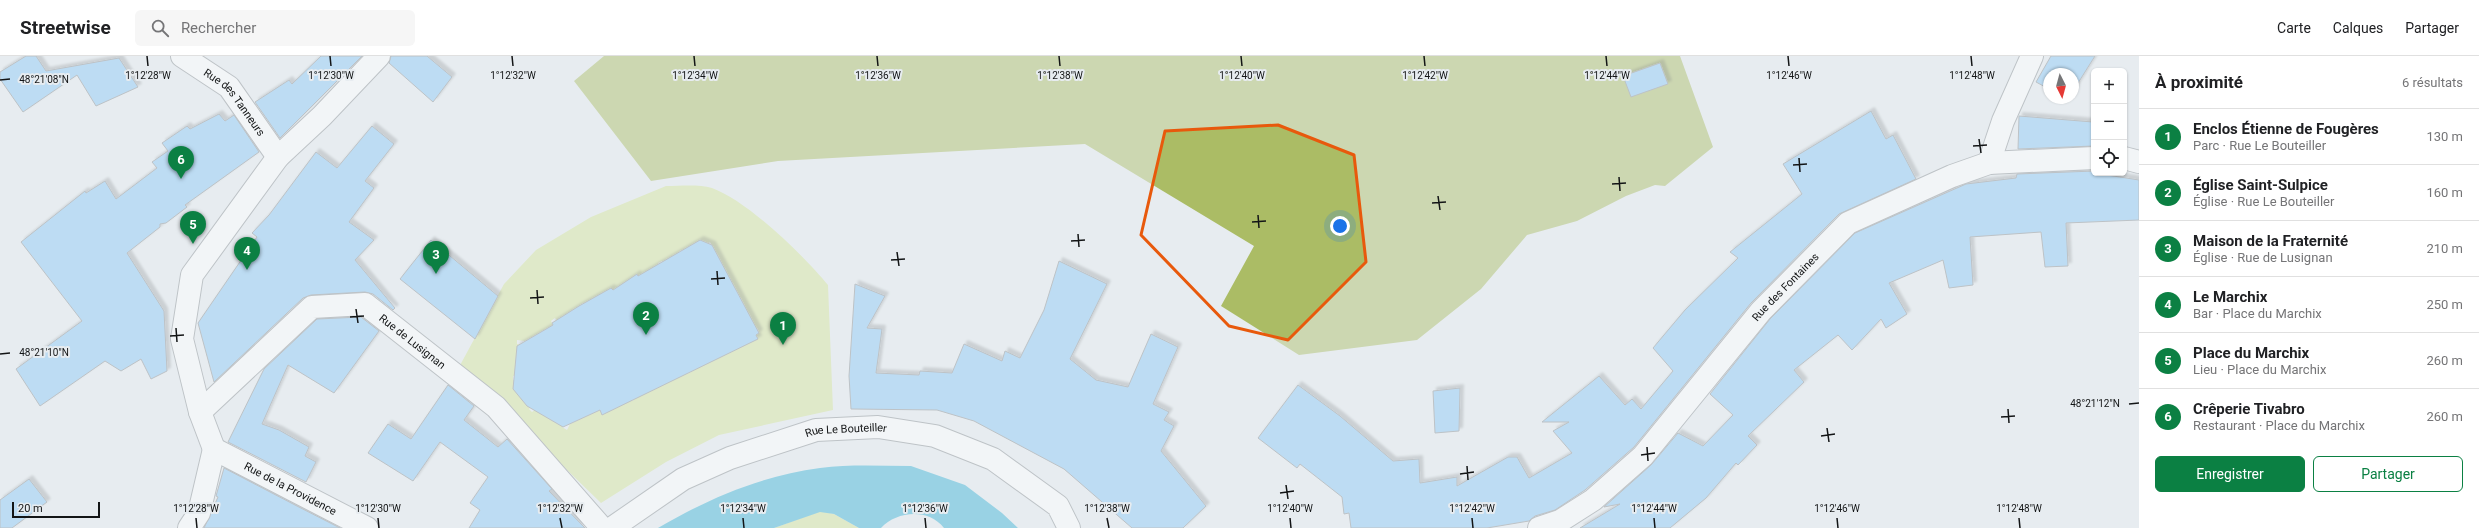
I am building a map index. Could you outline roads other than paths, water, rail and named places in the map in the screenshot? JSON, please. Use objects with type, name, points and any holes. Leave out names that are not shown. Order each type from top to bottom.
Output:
[{"type":"street","name":"Rue des Tanneurs","points":[[182,56],[229,87],[284,152]]},
{"type":"street","points":[[189,528],[199,513],[214,449],[200,412],[182,339],[192,275],[284,152],[379,56]]},
{"type":"street","points":[[1988,163],[2003,121],[2032,56]]},
{"type":"street","name":"Rue des Fontaines","points":[[1539,528],[1560,521],[1593,500],[1642,456],[1761,311],[1848,223],[1952,176],[1988,163],[2091,158]]},
{"type":"street","points":[[2127,159],[2139,162]]},
{"type":"street","name":"Rue de Lusignan","points":[[200,412],[312,307],[365,304],[496,407],[602,528]]},
{"type":"street","name":"Rue Le Bouteiller","points":[[612,528],[683,479],[730,458],[816,430],[878,427],[935,436],[994,459],[1058,506],[1070,528]]},
{"type":"street","name":"Rue de la Providence","points":[[214,449],[367,528]]},
{"type":"water","points":[[911,466],[965,485],[1002,513],[1018,528],[944,528],[930,517],[912,514],[895,518],[881,528],[859,528],[834,514],[820,512],[774,528],[658,528],[716,498],[777,477],[831,467]]},
{"type":"place","name":"Crêperie Tivabro","points":[[181,179]]},
{"type":"place","name":"Place du Marchix","points":[[193,244]]},
{"type":"place","name":"Le Marchix","points":[[247,270]]},
{"type":"place","name":"Maison de la Fraternité","points":[[436,274]]},
{"type":"place","name":"Église Saint-Sulpice","points":[[646,335]]},
{"type":"place","name":"Enclos Étienne de Fougères","points":[[783,345]]}]
